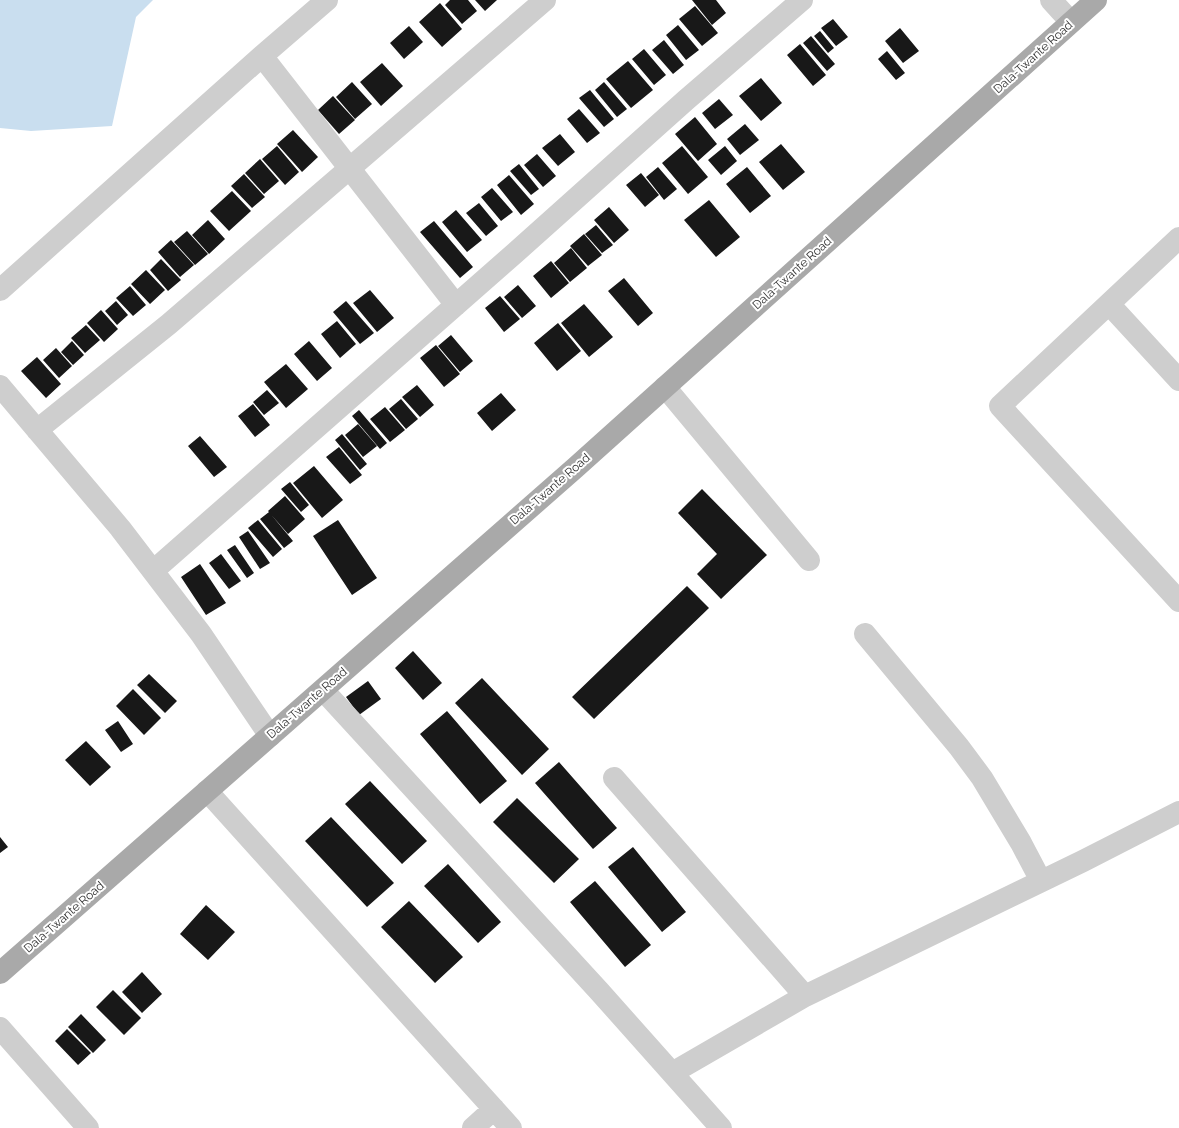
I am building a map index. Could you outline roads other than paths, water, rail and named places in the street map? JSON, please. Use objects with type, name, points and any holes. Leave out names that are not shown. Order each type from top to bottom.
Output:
[{"type":"main road","name":"Dala-Twante Road","points":[[0,973],[575,468],[1096,0]]},
{"type":"street","points":[[0,290],[262,56],[327,0]]},
{"type":"street","points":[[38,430],[169,324],[545,0]]},
{"type":"street","points":[[153,571],[456,305],[686,100],[802,0]]},
{"type":"street","points":[[1051,0],[1071,22]]},
{"type":"street","points":[[262,56],[456,305]]},
{"type":"street","points":[[1179,238],[1000,406],[1179,601]]},
{"type":"street","points":[[1109,304],[1179,380]]},
{"type":"street","points":[[0,386],[120,528],[202,634],[270,736]]},
{"type":"street","points":[[665,387],[809,560]]},
{"type":"street","points":[[865,634],[959,747],[982,778],[1021,843],[1041,881]]},
{"type":"street","points":[[323,690],[599,991],[721,1128]]},
{"type":"street","points":[[614,778],[805,996]]},
{"type":"street","points":[[207,791],[511,1128]]},
{"type":"street","points":[[672,1073],[805,996],[1179,812]]},
{"type":"street","points":[[0,1028],[88,1128]]},
{"type":"street","points":[[473,1128],[494,1110]]},
{"type":"water","points":[[0,0],[153,0],[136,17],[112,126],[31,131],[0,128]]}]
